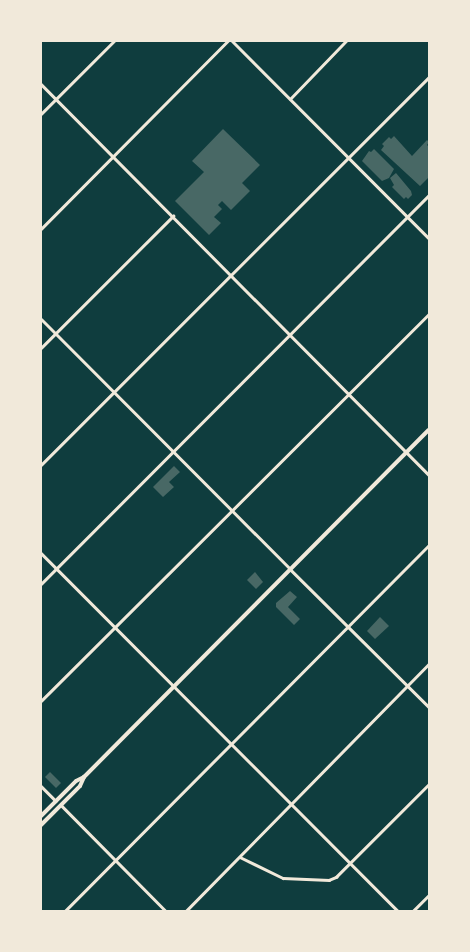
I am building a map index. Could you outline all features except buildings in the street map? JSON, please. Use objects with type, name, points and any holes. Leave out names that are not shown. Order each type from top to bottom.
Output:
[{"type":"main road","points":[[41,816],[76,781],[84,777],[429,430]]},
{"type":"main road","points":[[41,825],[80,786],[84,777]]},
{"type":"street","points":[[41,114],[114,41]]},
{"type":"street","points":[[41,230],[228,41]]},
{"type":"street","points":[[232,41],[429,239]]},
{"type":"street","points":[[290,99],[346,41]]},
{"type":"street","points":[[41,466],[429,77]]},
{"type":"street","points":[[41,84],[429,475]]},
{"type":"street","points":[[41,584],[429,195]]},
{"type":"street","points":[[41,348],[173,216]]},
{"type":"street","points":[[41,701],[429,314]]},
{"type":"street","points":[[41,319],[429,707]]},
{"type":"street","points":[[65,911],[429,544]]},
{"type":"street","points":[[41,554],[398,911]]},
{"type":"street","points":[[186,911],[429,664]]},
{"type":"street","points":[[240,857],[273,875],[310,880],[329,880],[336,877],[429,784]]},
{"type":"street","points":[[41,786],[56,800]]},
{"type":"street","points":[[61,805],[166,911]]},
{"type":"street","points":[[413,911],[429,895]]}]
